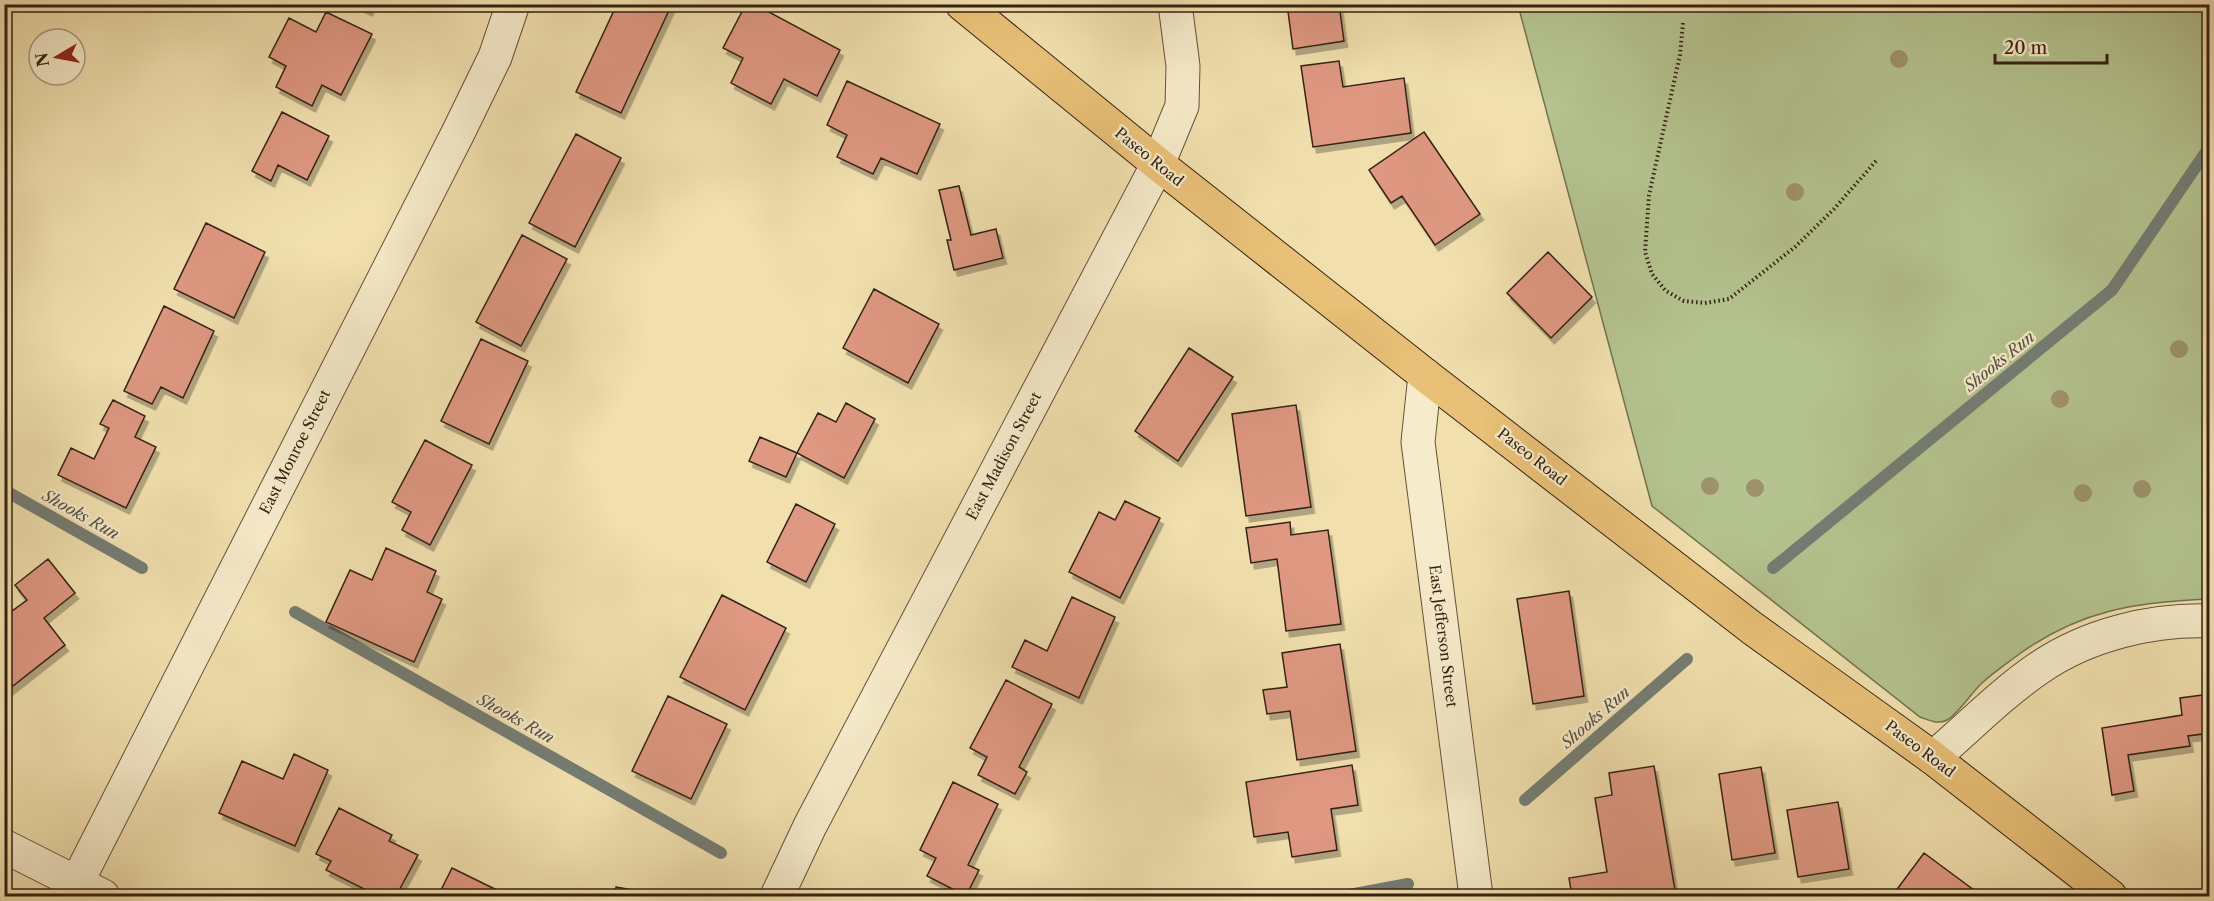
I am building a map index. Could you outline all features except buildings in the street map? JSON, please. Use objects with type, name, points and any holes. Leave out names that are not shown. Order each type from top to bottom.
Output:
[{"type":"main road","name":"Paseo Road","points":[[963,4],[1158,164],[1425,375],[1752,628],[1933,758],[2110,897]]},
{"type":"street","name":"East Monroe Street","points":[[83,892],[495,57],[513,4]]},
{"type":"street","name":"East Madison Street","points":[[777,897],[810,825],[1158,164],[1182,106],[1183,66],[1175,4]]},
{"type":"street","name":"East Jefferson Street","points":[[1425,375],[1418,442],[1476,897]]},
{"type":"street","points":[[1933,758],[2038,668],[2074,648],[2110,634],[2153,624],[2210,621]]},
{"type":"street","points":[[4,846],[83,892]]},
{"type":"path","points":[[1683,22],[1680,55],[1650,195],[1645,252],[1652,274],[1666,291],[1684,301],[1705,303],[1729,299],[1795,247],[1876,161]]},
{"type":"green space","points":[[1518,5],[2209,5],[2209,599],[2133,606],[2086,618],[2041,640],[2018,655],[1978,687],[1951,717],[1944,721],[1934,722],[1920,717],[1652,506]]},
{"type":"waterway","name":"Shooks Run","points":[[1773,568],[2112,290],[2210,146]]},
{"type":"waterway","name":"Shooks Run","points":[[4,490],[142,568]]},
{"type":"waterway","name":"Shooks Run","points":[[295,612],[721,853]]},
{"type":"waterway","name":"Shooks Run","points":[[1525,800],[1687,659]]},
{"type":"waterway","name":"Shooks Run","points":[[1344,896],[1408,884]]}]
